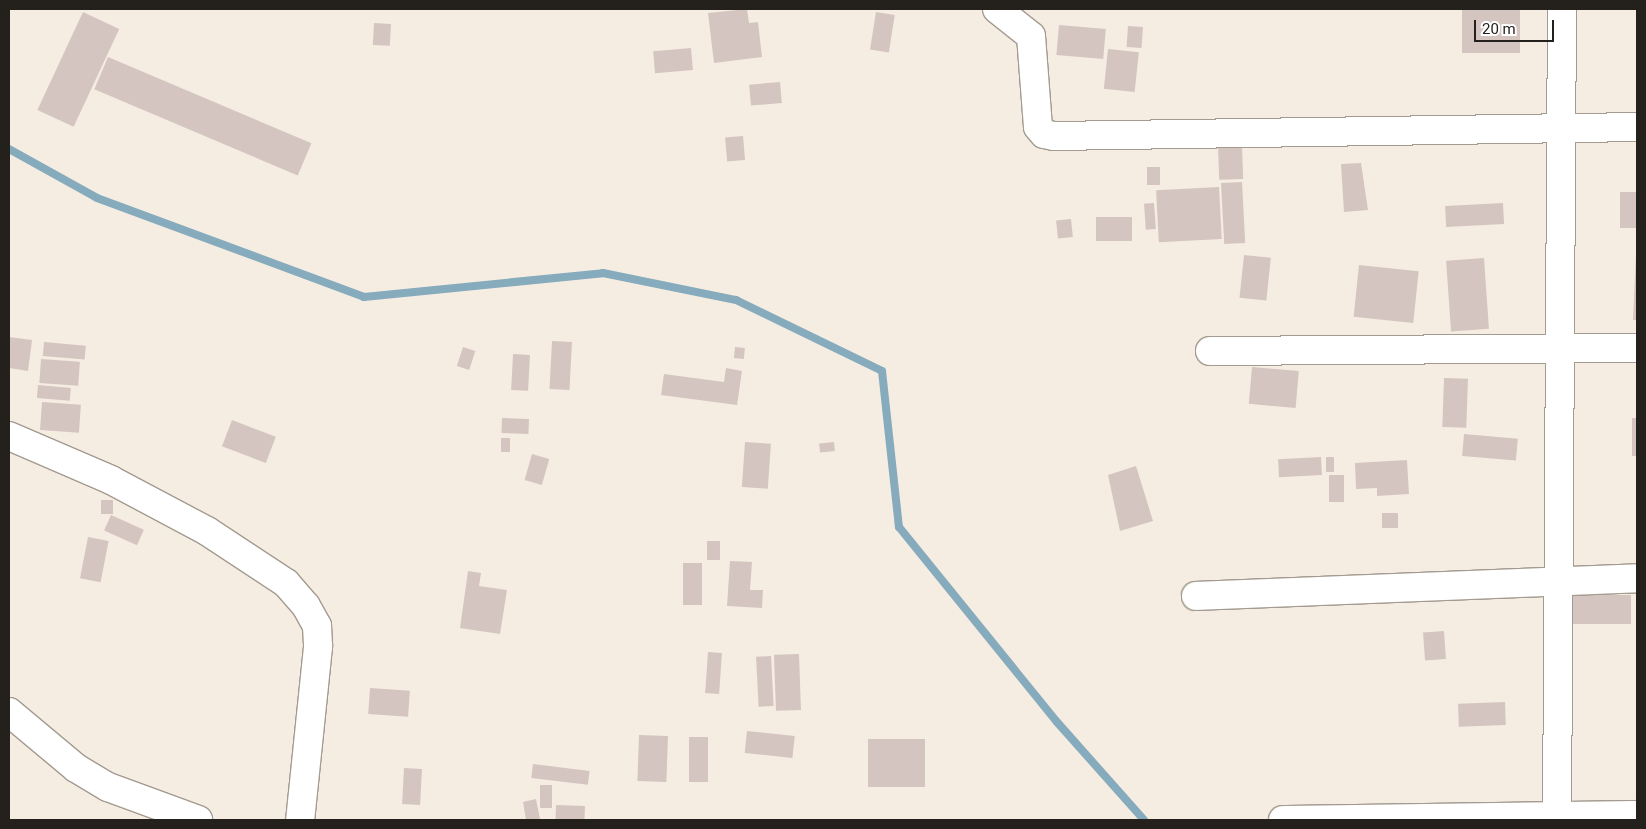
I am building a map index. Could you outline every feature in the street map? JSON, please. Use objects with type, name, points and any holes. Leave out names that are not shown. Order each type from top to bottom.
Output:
[{"type":"street","points":[[997,9],[1031,36],[1038,127],[1044,134],[1284,136],[1637,127]]},
{"type":"street","points":[[1557,817],[1556,578],[1562,9]]},
{"type":"street","points":[[1210,351],[1637,348]]},
{"type":"street","points":[[9,436],[110,480],[207,531],[286,583],[306,606],[317,626],[318,647],[300,820]]},
{"type":"street","points":[[1196,596],[1556,578],[1637,578]]},
{"type":"street","points":[[9,712],[76,768],[108,787],[198,820]]},
{"type":"street","points":[[1283,820],[1637,815]]},
{"type":"building","points":[[747,9],[749,23],[758,22],[762,57],[714,63],[708,13]]},
{"type":"building","points":[[1462,9],[1520,9],[1520,53],[1462,53]]},
{"type":"building","points":[[83,12],[119,29],[74,127],[37,110]]},
{"type":"building","points":[[876,12],[895,15],[889,53],[870,50]]},
{"type":"building","points":[[374,23],[391,24],[390,46],[373,45]]},
{"type":"building","points":[[1059,25],[1106,29],[1103,59],[1056,55]]},
{"type":"building","points":[[1128,26],[1143,27],[1141,48],[1127,47]]},
{"type":"building","points":[[691,48],[693,70],[655,73],[653,51]]},
{"type":"building","points":[[1108,49],[1139,52],[1135,92],[1104,89]]},
{"type":"building","points":[[108,57],[311,143],[298,176],[94,89]]},
{"type":"building","points":[[780,82],[782,103],[751,106],[749,85]]},
{"type":"building","points":[[743,136],[745,160],[727,161],[725,138]]},
{"type":"building","points":[[1242,145],[1243,179],[1219,180],[1218,146]]},
{"type":"building","points":[[1361,163],[1368,210],[1344,212],[1341,164]]},
{"type":"building","points":[[1147,167],[1160,167],[1160,185],[1147,185]]},
{"type":"building","points":[[1242,182],[1245,243],[1224,244],[1221,183]]},
{"type":"building","points":[[1219,187],[1222,239],[1159,242],[1156,190]]},
{"type":"building","points":[[1620,192],[1637,192],[1637,228],[1620,228]]},
{"type":"building","points":[[1154,203],[1156,229],[1146,230],[1144,204]]},
{"type":"building","points":[[1503,203],[1504,224],[1446,227],[1445,206]]},
{"type":"building","points":[[1096,217],[1132,217],[1132,241],[1096,241]]},
{"type":"building","points":[[1071,219],[1073,237],[1058,238],[1056,221]]},
{"type":"building","points":[[1636,254],[1637,320],[1633,320]]},
{"type":"building","points":[[1244,255],[1271,258],[1266,301],[1240,298]]},
{"type":"building","points":[[1484,258],[1489,329],[1451,331],[1446,261]]},
{"type":"building","points":[[1359,265],[1419,271],[1413,323],[1354,317]]},
{"type":"building","points":[[9,337],[32,340],[28,371],[9,368]]},
{"type":"building","points":[[552,341],[572,342],[569,390],[549,389]]},
{"type":"building","points":[[44,342],[86,346],[85,360],[43,356]]},
{"type":"building","points":[[463,347],[475,351],[469,370],[457,366]]},
{"type":"building","points":[[735,347],[745,348],[744,359],[734,358]]},
{"type":"building","points":[[513,354],[530,355],[528,391],[511,390]]},
{"type":"building","points":[[41,359],[80,362],[78,386],[39,383]]},
{"type":"building","points":[[1252,367],[1299,371],[1296,408],[1249,404]]},
{"type":"building","points":[[726,368],[742,371],[737,405],[661,395],[664,374],[724,382]]},
{"type":"building","points":[[1444,378],[1468,379],[1466,428],[1442,427]]},
{"type":"building","points":[[38,385],[71,388],[70,401],[37,398]]},
{"type":"building","points":[[42,402],[81,405],[79,433],[40,430]]},
{"type":"building","points":[[502,418],[529,419],[528,434],[501,433]]},
{"type":"building","points":[[1632,418],[1637,418],[1637,456],[1632,456]]},
{"type":"building","points":[[232,420],[276,437],[266,463],[222,446]]},
{"type":"building","points":[[1464,434],[1518,439],[1516,461],[1462,456]]},
{"type":"building","points":[[501,438],[510,438],[510,452],[501,452]]},
{"type":"building","points":[[745,442],[771,444],[768,489],[742,487]]},
{"type":"building","points":[[834,442],[835,451],[820,453],[819,444]]},
{"type":"building","points":[[532,454],[549,459],[542,485],[525,480]]},
{"type":"building","points":[[1321,457],[1322,475],[1279,477],[1278,459]]},
{"type":"building","points":[[1326,457],[1334,457],[1334,472],[1326,472]]},
{"type":"building","points":[[1407,460],[1409,494],[1377,496],[1377,488],[1356,489],[1355,463]]},
{"type":"building","points":[[1136,466],[1153,521],[1120,531],[1108,475]]},
{"type":"building","points":[[1329,475],[1344,475],[1344,502],[1329,502]]},
{"type":"building","points":[[101,500],[113,500],[113,514],[101,514]]},
{"type":"building","points":[[1382,513],[1398,513],[1398,528],[1382,528]]},
{"type":"building","points":[[111,515],[144,530],[137,545],[104,531]]},
{"type":"building","points":[[88,537],[109,541],[101,582],[80,578]]},
{"type":"building","points":[[707,541],[720,541],[720,560],[707,560]]},
{"type":"building","points":[[730,561],[752,562],[750,590],[763,590],[762,608],[727,606]]},
{"type":"building","points":[[683,563],[702,563],[702,605],[683,605]]},
{"type":"building","points":[[468,571],[481,573],[479,586],[507,590],[500,634],[460,628]]},
{"type":"building","points":[[1570,595],[1631,595],[1631,624],[1570,624]]},
{"type":"building","points":[[1444,631],[1446,659],[1425,660],[1423,632]]},
{"type":"building","points":[[708,652],[722,653],[719,694],[705,693]]},
{"type":"building","points":[[799,654],[801,710],[776,711],[774,655]]},
{"type":"building","points":[[771,656],[774,706],[759,707],[756,657]]},
{"type":"building","points":[[370,688],[410,691],[408,717],[368,714]]},
{"type":"building","points":[[1505,702],[1506,725],[1459,727],[1458,704]]},
{"type":"building","points":[[747,731],[795,736],[792,758],[745,753]]},
{"type":"building","points":[[639,735],[668,736],[666,782],[637,781]]},
{"type":"building","points":[[689,737],[708,737],[708,782],[689,782]]},
{"type":"building","points":[[868,739],[925,739],[925,787],[868,787]]},
{"type":"building","points":[[533,764],[590,771],[588,785],[531,778]]},
{"type":"building","points":[[404,768],[422,769],[420,805],[402,804]]},
{"type":"building","points":[[540,785],[552,785],[552,808],[540,808]]},
{"type":"building","points":[[536,799],[540,819],[526,820],[523,802]]},
{"type":"building","points":[[556,805],[585,806],[584,820],[555,820]]},
{"type":"waterway","points":[[9,149],[97,198],[364,297],[603,273],[736,300],[882,371],[899,527],[1057,722],[1144,820]]}]
